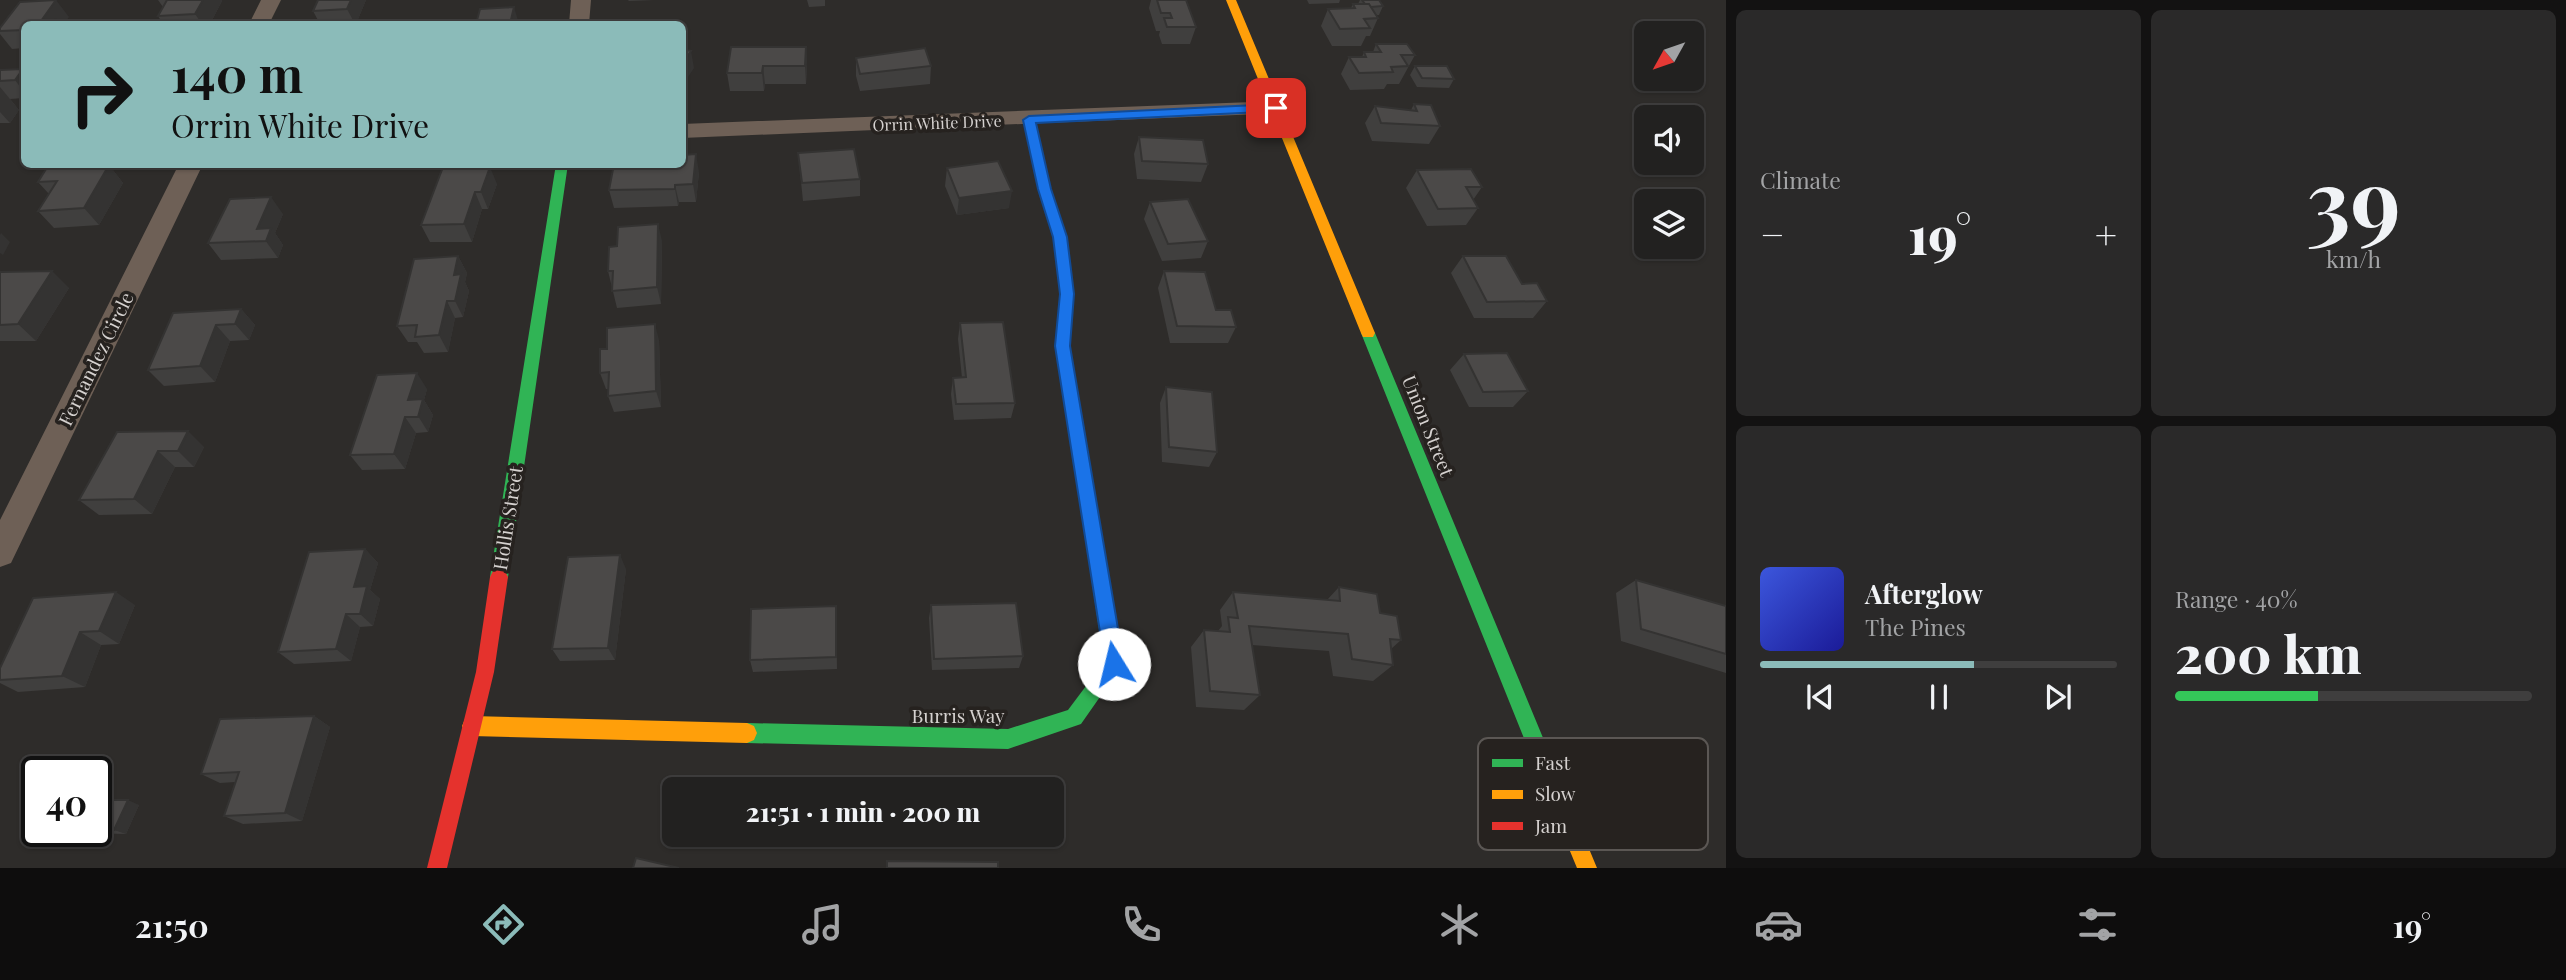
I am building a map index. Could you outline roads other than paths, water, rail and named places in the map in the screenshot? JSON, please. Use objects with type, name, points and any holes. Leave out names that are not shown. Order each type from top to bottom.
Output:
[{"type":"street","points":[[260,21],[271,0]]},
{"type":"street","points":[[579,21],[581,0]]},
{"type":"street","name":"Union Street","points":[[1231,0],[1534,738]]},
{"type":"street","name":"Orrin White Drive","points":[[686,131],[1029,120],[1276,108]]},
{"type":"street","name":"Burris Way","points":[[472,726],[1008,739],[1074,717],[1114,664],[1063,346],[1067,294],[1060,237],[1044,189],[1029,120]]},
{"type":"street","name":"Fernandez Circle","points":[[0,553],[189,168]]},
{"type":"street","name":"Hollis Street","points":[[437,868],[485,671],[561,168]]},
{"type":"street","name":"Union Street","points":[[1580,850],[1587,868]]}]
